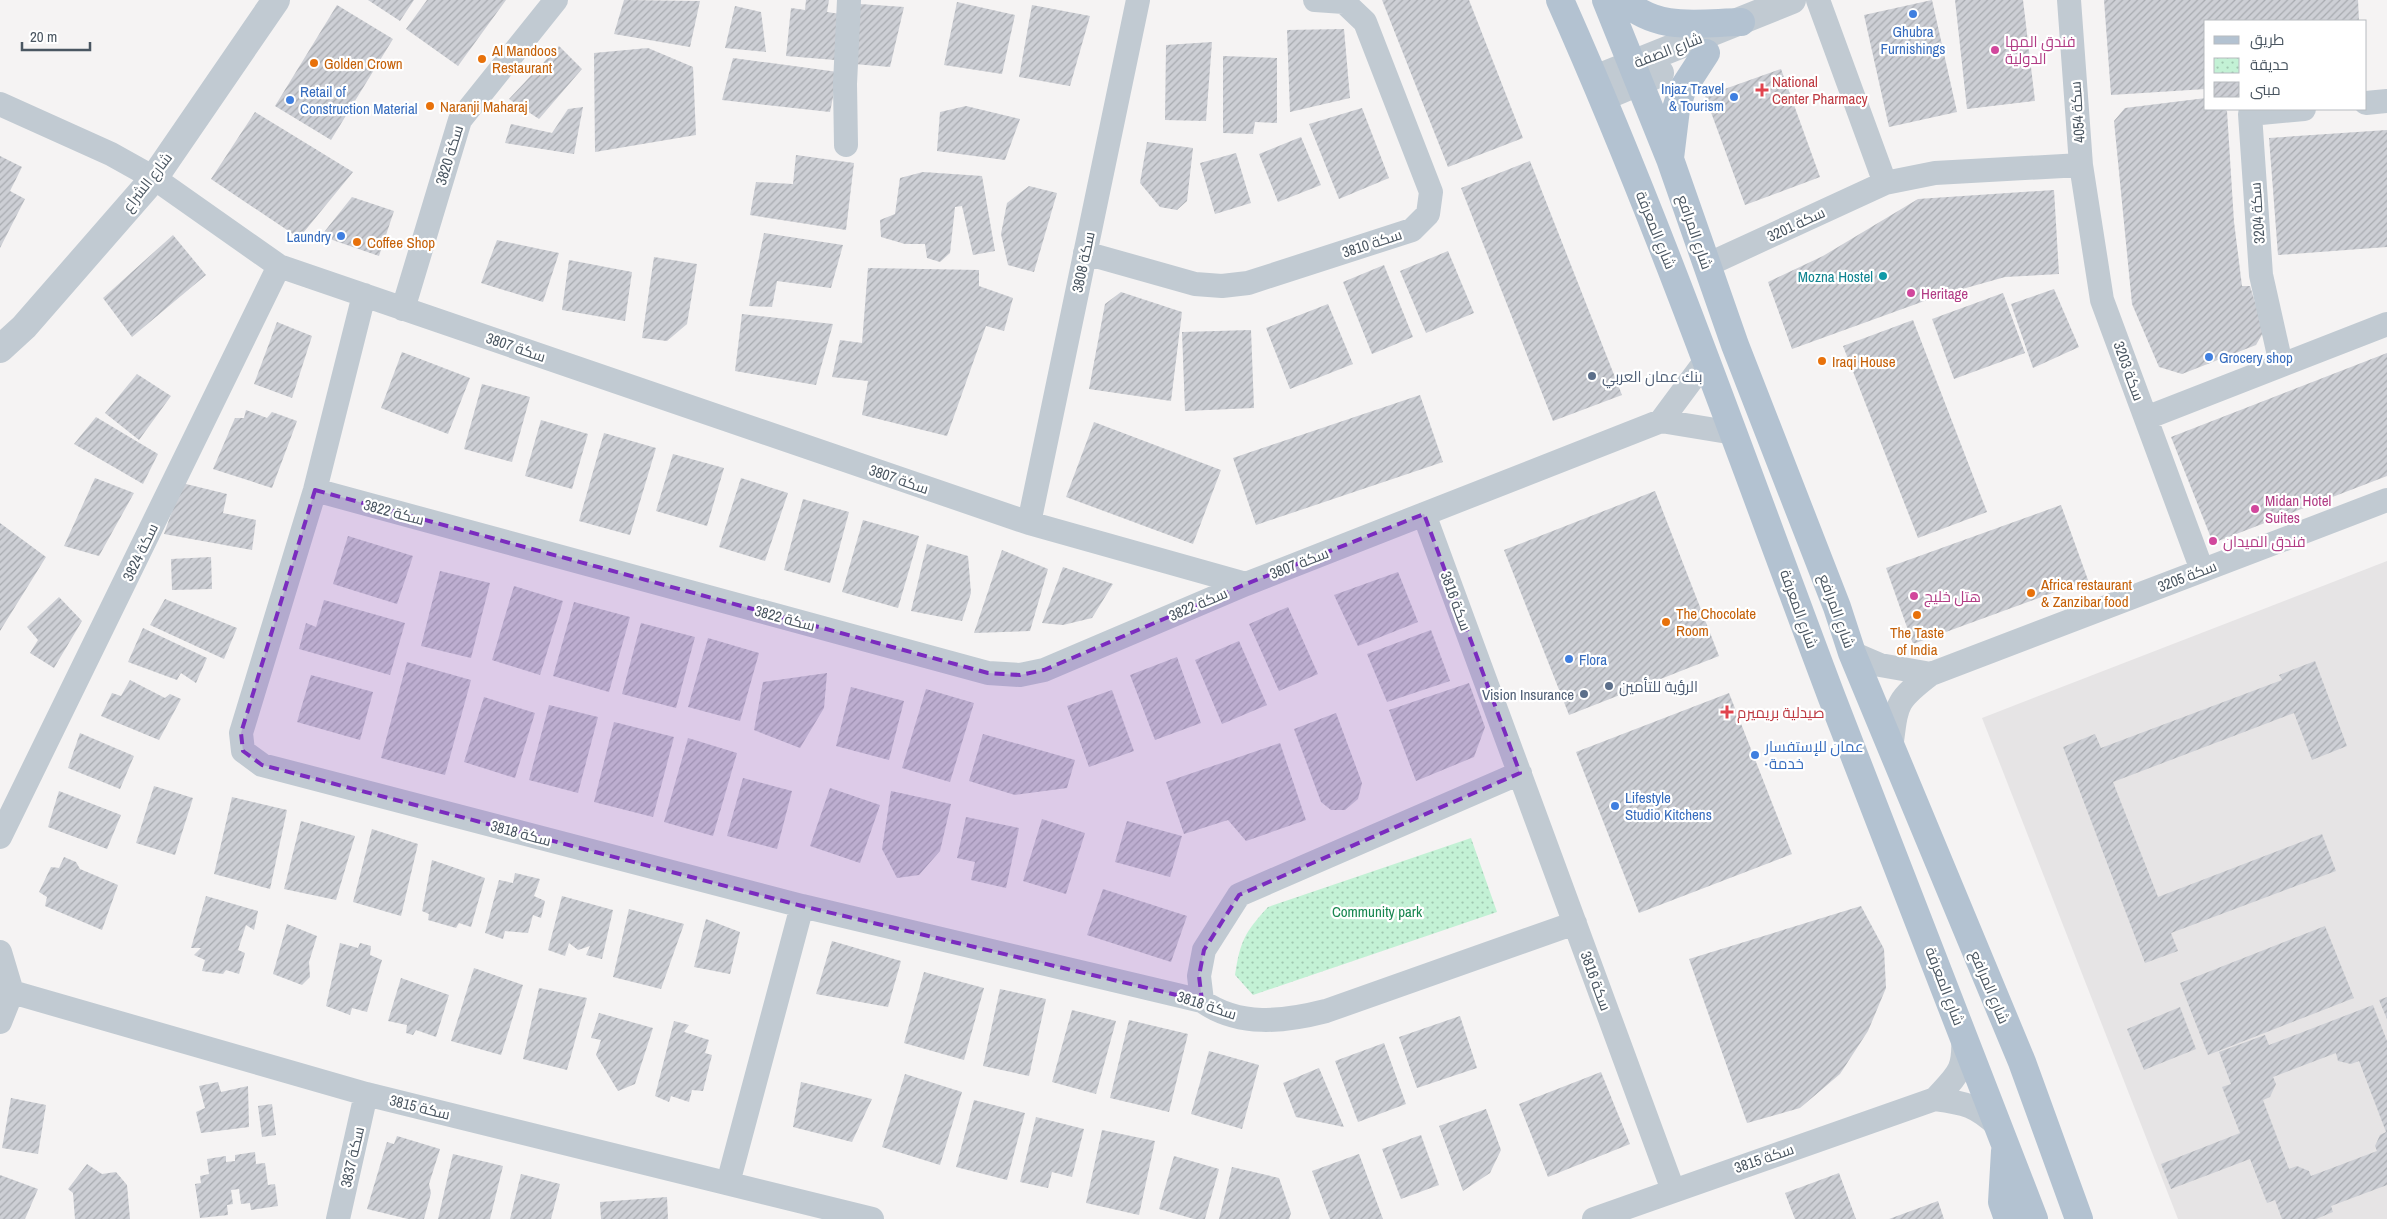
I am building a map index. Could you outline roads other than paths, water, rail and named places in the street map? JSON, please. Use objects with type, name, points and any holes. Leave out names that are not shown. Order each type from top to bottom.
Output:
[{"type":"main road","name":"شارع المعرفة","points":[[1560,0],[1599,88],[1707,359],[1833,698],[2034,1219]]},
{"type":"main road","name":"شارع المرافع","points":[[1606,0],[1670,159],[1735,345],[1837,607],[1852,653],[2022,1062],[2079,1219]]},
{"type":"main road","points":[[1623,0],[1635,11],[1664,22],[1692,24],[1741,22]]},
{"type":"main road","points":[[1670,159],[1676,109],[1682,90],[1706,53]]},
{"type":"main road","points":[[2002,1134],[2002,1202],[2008,1219]]},
{"type":"street","name":"شارع الشراع","points":[[0,350],[24,327],[154,178],[276,0]]},
{"type":"street","name":"سكة 3820","points":[[403,309],[460,120],[556,0]]},
{"type":"street","points":[[846,145],[845,84],[849,0]]},
{"type":"street","name":"سكة 3808","points":[[1029,523],[1138,0]]},
{"type":"street","name":"سكة 3810","points":[[1085,253],[1195,284],[1222,286],[1257,280],[1412,230],[1428,214],[1431,192],[1365,22],[1344,2],[1315,0]]},
{"type":"street","name":"شارع الصفة","points":[[1599,88],[1792,0]]},
{"type":"street","points":[[1818,0],[1885,183]]},
{"type":"street","name":"سكة 4054","points":[[2069,0],[2081,165]]},
{"type":"street","name":"شارع الصفة","points":[[1635,73],[1706,53],[1741,22]]},
{"type":"street","points":[[2367,103],[2387,101]]},
{"type":"street","name":"سكة 3807","points":[[0,104],[111,154],[154,178],[279,266],[1029,523],[1246,584],[1661,421]]},
{"type":"street","name":"سكة 3204","points":[[2281,364],[2261,275],[2250,114],[2293,110]]},
{"type":"street","name":"سكة 3201","points":[[1707,265],[1885,183],[1935,173],[2081,165]]},
{"type":"street","name":"سكة 3203","points":[[2081,165],[2102,300],[2202,570]]},
{"type":"street","name":"سكة 3824","points":[[0,837],[279,266]]},
{"type":"street","points":[[315,490],[364,295]]},
{"type":"street","points":[[2146,418],[2387,324]]},
{"type":"street","points":[[1707,359],[1661,421],[1734,433]]},
{"type":"street","name":"سكة 3822","points":[[315,490],[988,673],[1020,676],[1044,670],[1246,584]]},
{"type":"street","name":"سكة 3818","points":[[315,490],[241,733],[243,751],[262,765],[802,906],[1202,1001],[1217,1012],[1248,1018],[1271,1020],[1297,1018],[1326,1011],[1575,922]]},
{"type":"street","name":"سكة 3205","points":[[1891,749],[1896,707],[1908,692],[1931,674],[2387,500]]},
{"type":"street","name":"سكة 3816","points":[[1424,514],[1674,1190]]},
{"type":"street","points":[[1852,653],[1880,665],[1931,674]]},
{"type":"street","points":[[1202,1001],[1199,976],[1204,950],[1239,895],[1520,773]]},
{"type":"street","points":[[728,1183],[802,906]]},
{"type":"street","points":[[0,952],[12,992],[0,1022]]},
{"type":"street","name":"سكة 3815","points":[[12,992],[366,1094],[872,1219]]},
{"type":"street","name":"سكة 3815","points":[[1935,1099],[1955,1077],[1964,1059],[1963,1032]]},
{"type":"street","name":"سكة 3837","points":[[338,1219],[366,1094]]},
{"type":"street","name":"سكة 3815","points":[[1594,1219],[1935,1099],[1968,1104],[1988,1116],[2002,1134]]},
{"type":"place","name":"Ghubra Furnishings","points":[[1913,14]]},
{"type":"place","name":"فندق المها الدولية","points":[[1995,50]]},
{"type":"place","name":"Al Mandoos Restaurant","points":[[482,59]]},
{"type":"place","name":"Golden Crown","points":[[314,63]]},
{"type":"place","name":"National Center Pharmacy","points":[[1762,90]]},
{"type":"place","name":"Injaz Travel & Tourism","points":[[1734,97]]},
{"type":"place","name":"Retail of Construction Material","points":[[290,100]]},
{"type":"place","name":"Naranji Maharaj","points":[[430,106]]},
{"type":"place","name":"Laundry","points":[[341,236]]},
{"type":"place","name":"Coffee Shop","points":[[357,242]]},
{"type":"place","name":"Mozna Hostel","points":[[1883,276]]},
{"type":"place","name":"Heritage","points":[[1911,293]]},
{"type":"place","name":"Grocery shop","points":[[2209,357]]},
{"type":"place","name":"Iraqi House","points":[[1822,361]]},
{"type":"place","name":"بنك عمان العربي","points":[[1592,376]]},
{"type":"place","name":"Midan Hotel Suites","points":[[2255,509]]},
{"type":"place","name":"فندق الميدان","points":[[2213,541]]},
{"type":"place","name":"Africa restaurant & Zanzibar food","points":[[2031,593]]},
{"type":"place","name":"هتل خلیج","points":[[1914,596]]},
{"type":"place","name":"The Taste of India","points":[[1917,615]]},
{"type":"place","name":"The Chocolate Room","points":[[1666,622]]},
{"type":"place","name":"Flora","points":[[1569,659]]},
{"type":"place","name":"الرؤية للتأمين","points":[[1609,686]]},
{"type":"place","name":"Vision Insurance","points":[[1584,694]]},
{"type":"place","name":"صيدلية بريميرم","points":[[1727,712]]},
{"type":"place","name":"عمان للإستفسار -خدمة","points":[[1755,755]]},
{"type":"place","name":"Lifestyle Studio Kitchens","points":[[1615,806]]},
{"type":"park label","name":"Community park","points":[[1377,911]]}]
